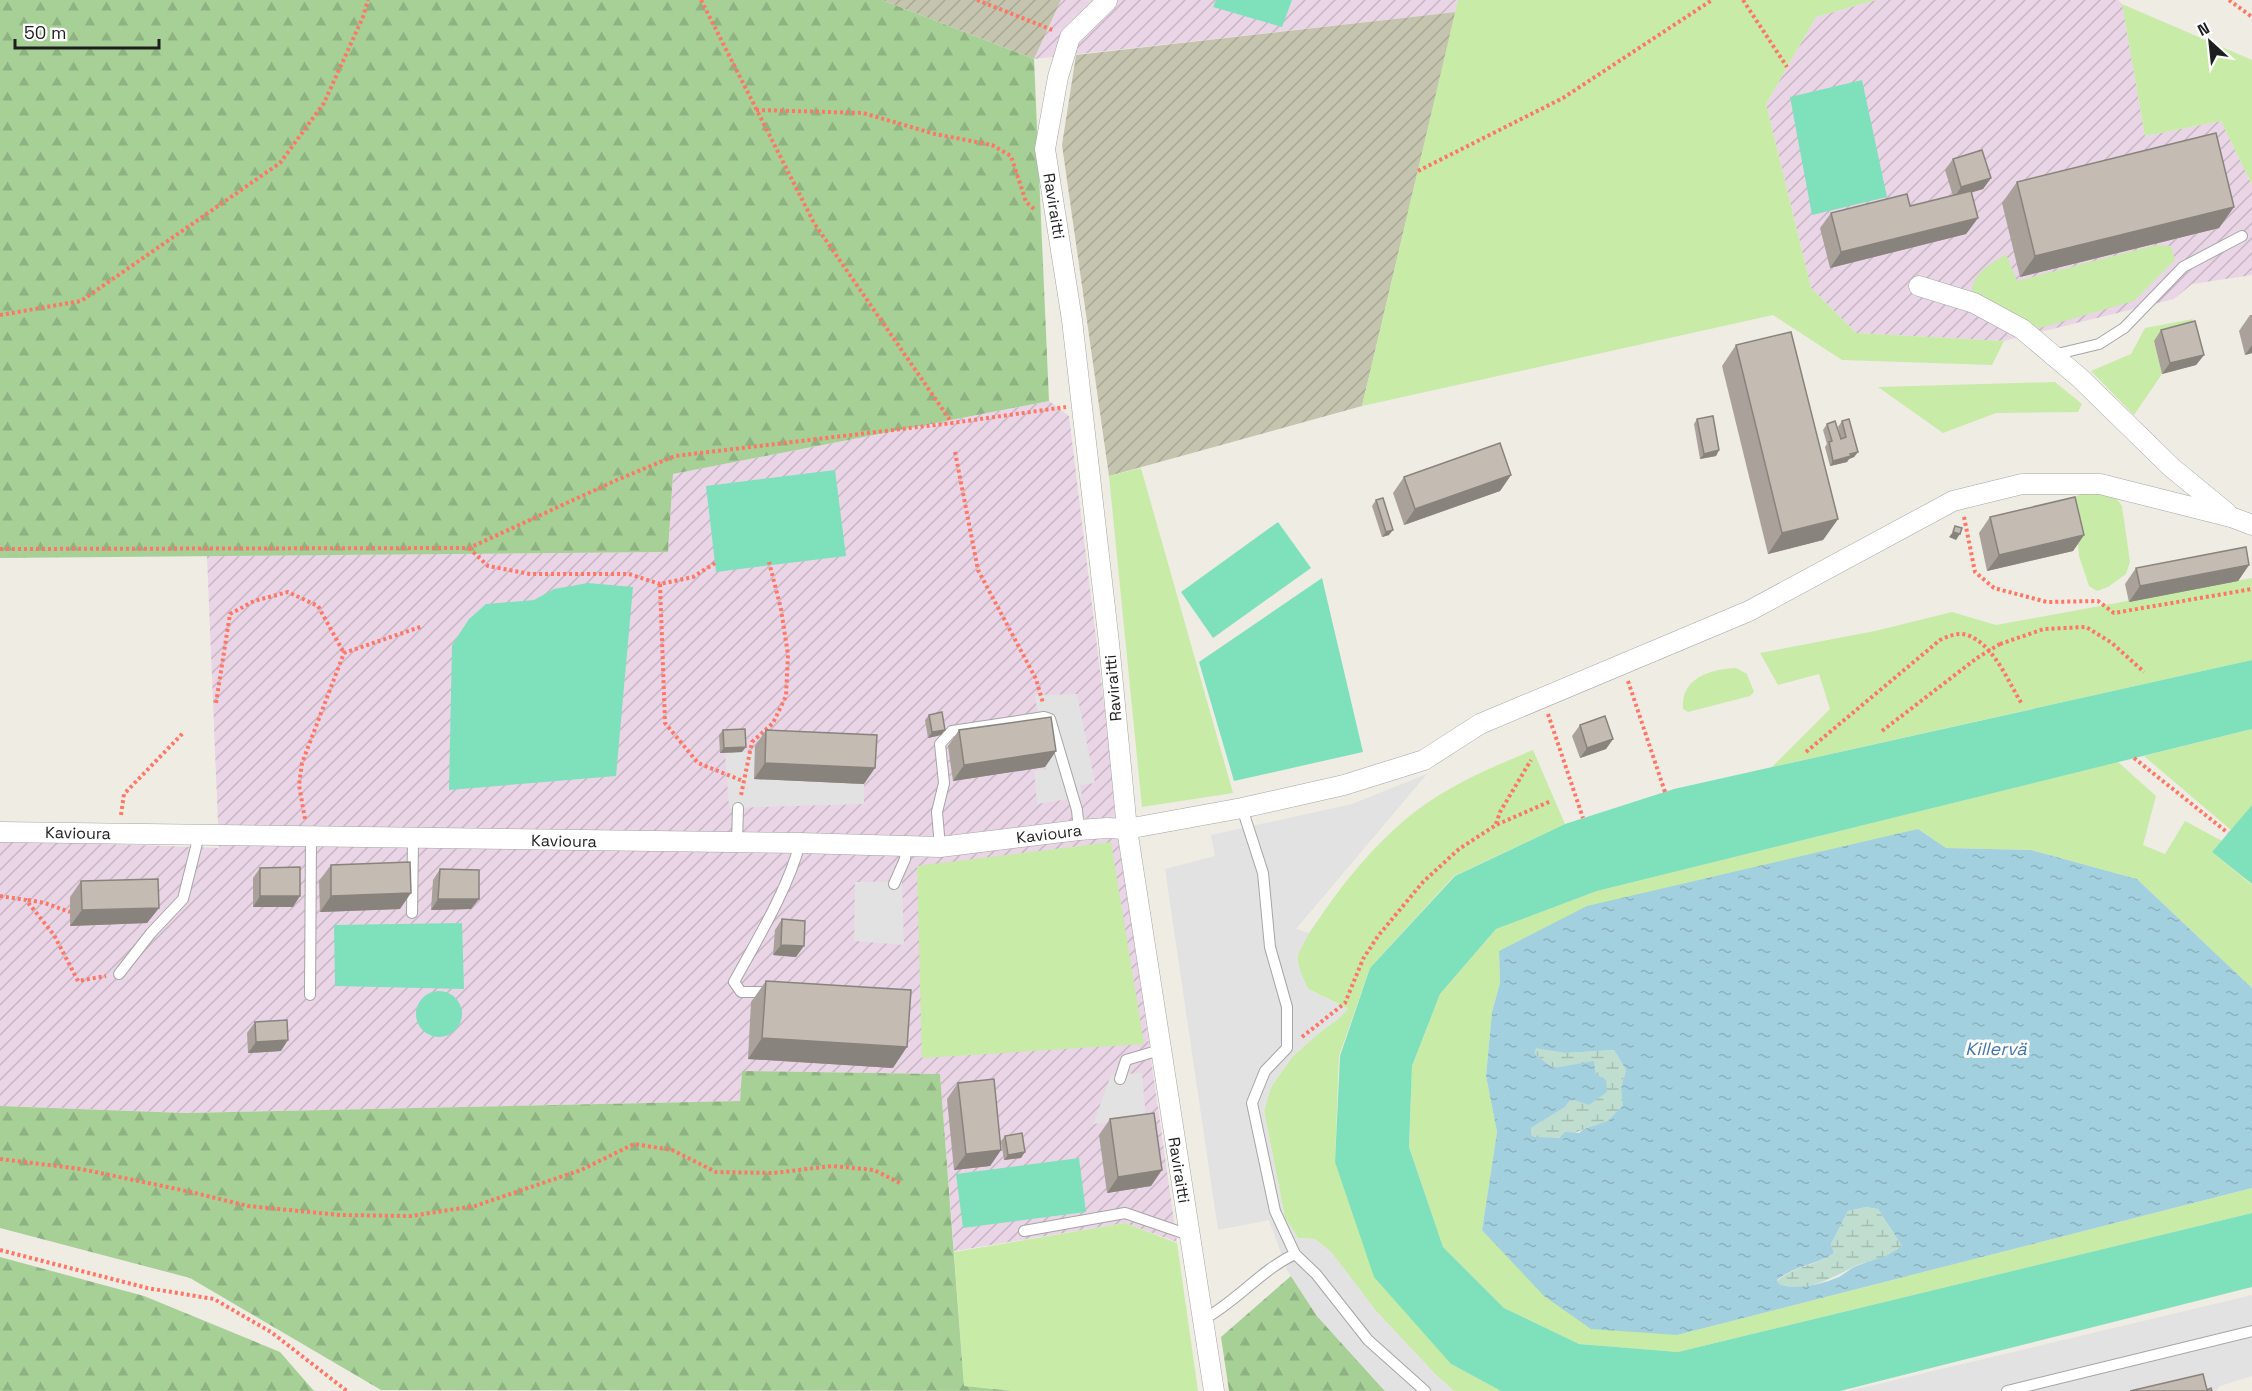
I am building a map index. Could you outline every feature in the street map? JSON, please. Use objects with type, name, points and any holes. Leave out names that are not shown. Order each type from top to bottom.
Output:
[{"type":"street","points":[[1070,36],[1107,1]]},
{"type":"street","name":"Raviraitti","points":[[1070,36],[1058,77],[1045,149],[1072,320],[1109,643],[1126,830],[1214,1391]]},
{"type":"street","points":[[1919,286],[1974,303],[2022,329],[2171,467],[2231,517],[2252,525]]},
{"type":"street","name":"Kavioura","points":[[0,832],[940,847],[1079,830],[1107,828],[1126,830],[1242,808],[1344,785],[1424,760],[1479,723],[1749,610],[1953,501],[2022,484],[2100,484],[2231,517]]},
{"type":"lane","points":[[2053,356],[2099,344],[2124,328],[2183,267],[2242,236]]},
{"type":"lane","points":[[940,847],[937,812],[944,783],[940,744],[952,731],[1044,717],[1050,719],[1077,810],[1079,830]]},
{"type":"lane","points":[[737,843],[738,808]]},
{"type":"lane","points":[[1242,808],[1263,873],[1270,947],[1287,1007],[1287,1048],[1265,1071],[1252,1103],[1275,1211],[1295,1254],[1316,1274],[1368,1340],[1425,1391]]},
{"type":"lane","points":[[119,974],[151,933],[183,899],[200,835]]},
{"type":"lane","points":[[310,836],[310,995]]},
{"type":"lane","points":[[412,913],[413,840]]},
{"type":"lane","points":[[781,992],[741,992],[734,982],[796,860],[800,843]]},
{"type":"lane","points":[[894,884],[905,858],[906,847]]},
{"type":"lane","points":[[1120,1079],[1126,1060],[1160,1050]]},
{"type":"lane","points":[[1024,1231],[1125,1213],[1189,1235]]},
{"type":"lane","points":[[1204,1319],[1218,1311],[1279,1261],[1295,1254]]},
{"type":"lane","points":[[2007,1391],[2252,1331]]},
{"type":"path","points":[[0,315],[81,301],[280,163],[324,103],[363,18],[368,0]]},
{"type":"path","points":[[701,0],[814,223],[952,423]]},
{"type":"path","points":[[977,0],[1070,36]]},
{"type":"path","points":[[1418,171],[1563,98],[1712,0]]},
{"type":"path","points":[[1743,0],[1787,67]]},
{"type":"path","points":[[2229,0],[2252,17]]},
{"type":"path","points":[[756,110],[863,113],[935,134],[993,145],[1011,156],[1026,202],[1058,232]]},
{"type":"path","points":[[0,549],[469,548],[619,479],[675,456],[1081,405]]},
{"type":"path","points":[[955,452],[978,570],[1036,679],[1050,719]]},
{"type":"path","points":[[1953,501],[1965,518],[1975,572],[1994,588],[2047,602],[2098,601],[2114,613],[2252,589]]},
{"type":"path","points":[[469,548],[488,566],[530,574],[629,574],[660,584],[693,577],[715,563]]},
{"type":"path","points":[[738,808],[752,742],[773,723],[786,696],[788,655],[781,609],[769,562]]},
{"type":"path","points":[[660,584],[665,723],[698,764],[743,781]]},
{"type":"path","points":[[216,703],[230,614],[254,601],[288,592],[318,606],[344,653],[302,763],[298,785],[310,836]]},
{"type":"path","points":[[344,653],[423,626]]},
{"type":"path","points":[[1882,731],[1977,658],[2000,644],[2044,629],[2086,627],[2112,643],[2144,672]]},
{"type":"path","points":[[1806,752],[1940,640],[1952,634],[1966,634],[1981,642],[2022,704]]},
{"type":"path","points":[[1622,663],[1665,792]]},
{"type":"path","points":[[1541,697],[1583,818]]},
{"type":"path","points":[[119,834],[124,794],[184,732]]},
{"type":"path","points":[[2134,758],[2228,833]]},
{"type":"path","points":[[1496,825],[1500,812],[1531,760]]},
{"type":"path","points":[[1287,1048],[1345,1003],[1363,959],[1378,936],[1423,882],[1459,849],[1496,825],[1551,801]]},
{"type":"path","points":[[0,897],[45,903],[70,912]]},
{"type":"path","points":[[26,900],[54,935],[78,981],[119,974]]},
{"type":"path","points":[[0,1159],[81,1169],[191,1191],[248,1206],[340,1215],[411,1216],[475,1206],[581,1170],[634,1144],[672,1150],[716,1172],[774,1173],[832,1166],[874,1170],[902,1184]]},
{"type":"path","points":[[0,1250],[147,1288],[214,1299],[271,1332],[347,1391]]},
{"type":"shaded area","points":[[882,0],[1061,0],[1034,59]]},
{"type":"shaded area","points":[[1061,0],[1458,0],[1456,12],[1034,59]]},
{"type":"shaded area","points":[[1876,0],[2118,0],[2122,4],[2145,136],[2221,121],[2252,185],[2252,275],[2192,284],[2174,299],[2004,341],[1856,333],[1811,288],[1766,104],[1816,17]]},
{"type":"shaded area","points":[[1456,12],[1362,406],[1109,476],[1062,145],[1076,55]]},
{"type":"shaded area","points":[[1049,401],[1069,416],[1123,860],[1177,1242],[1125,1223],[954,1251],[940,1074],[742,1071],[740,1101],[184,1113],[0,1106],[0,840],[219,848],[207,556],[668,552],[673,474]]},
{"type":"shaded area","points":[[1077,694],[1095,783],[1080,785],[1082,797],[1037,804],[1034,771],[1046,769],[1035,695]]},
{"type":"shaded area","points":[[755,751],[754,779],[864,784],[864,804],[729,808],[725,753]]},
{"type":"shaded area","points":[[1427,774],[1296,929],[1309,933],[1297,957],[1308,989],[1348,1009],[1293,1056],[1271,1087],[1264,1111],[1285,1218],[1298,1238],[1315,1239],[1331,1252],[1376,1311],[1454,1391],[1385,1391],[1317,1316],[1287,1270],[1269,1220],[1218,1230],[1165,869],[1215,856],[1211,835],[1352,804]]},
{"type":"shaded area","points":[[902,881],[904,945],[854,941],[855,882]]},
{"type":"shaded area","points":[[1142,1073],[1146,1118],[1093,1124],[1111,1075]]},
{"type":"shaded area","points":[[2252,1295],[2252,1376],[2220,1386],[2216,1391],[1849,1391]]},
{"type":"green space","points":[[0,0],[882,0],[1034,59],[1049,401],[673,474],[668,552],[0,558]]},
{"type":"green space","points":[[1216,0],[1292,0],[1282,27],[1213,7]]},
{"type":"green space","points":[[1458,0],[1876,0],[1816,17],[1766,104],[1811,288],[1856,333],[2004,341],[1992,365],[1842,360],[1773,315],[1362,406]]},
{"type":"green space","points":[[2122,4],[2252,60],[2252,185],[2221,121],[2145,136]]},
{"type":"green space","points":[[1862,80],[1887,197],[1812,215],[1790,97]]},
{"type":"green space","points":[[2156,245],[2171,246],[2175,260],[2134,301],[2040,328],[1972,293],[1975,280],[1979,275],[2006,254],[2017,281]]},
{"type":"green space","points":[[2193,319],[2187,332],[2154,341],[2162,374],[2134,415],[2091,371],[2131,354],[2145,328]]},
{"type":"green space","points":[[2055,382],[2082,404],[2078,412],[1996,413],[1943,433],[1878,387]]},
{"type":"green space","points":[[1141,468],[1233,793],[1142,807],[1109,476]]},
{"type":"green space","points":[[835,470],[846,556],[716,572],[706,486]]},
{"type":"green space","points":[[2110,490],[2122,506],[2130,562],[2126,574],[2108,587],[2097,591],[2089,586],[2079,556],[2074,497],[2090,491]]},
{"type":"green space","points":[[1278,522],[1311,568],[1213,638],[1181,592]]},
{"type":"green space","points":[[1322,578],[1363,752],[1234,781],[1199,662]]},
{"type":"green space","points":[[2252,578],[2252,660],[1772,767],[1830,709],[1819,674],[1778,685],[1760,653],[1875,631],[1952,612],[1996,625]]},
{"type":"green space","points":[[588,583],[633,587],[616,776],[449,790],[452,645],[469,619],[486,604],[534,600],[554,589]]},
{"type":"green space","points":[[2252,660],[2252,729],[1597,891],[1496,929],[1440,994],[1412,1066],[1409,1147],[1443,1247],[1504,1308],[1579,1344],[1678,1352],[2252,1213],[2252,1287],[1840,1391],[1501,1391],[1451,1364],[1374,1277],[1335,1162],[1340,1056],[1370,968],[1455,876],[1565,824],[1674,789]]},
{"type":"green space","points":[[1736,668],[1747,674],[1754,692],[1750,696],[1688,712],[1683,709],[1686,690],[1699,677],[1717,670]]},
{"type":"green space","points":[[2252,729],[2252,805],[2231,830],[2144,756]]},
{"type":"green space","points":[[1533,750],[1565,824],[1454,876],[1370,968],[1339,1056],[1335,1162],[1451,1364],[1501,1391],[1454,1391],[1376,1311],[1331,1252],[1315,1239],[1298,1238],[1285,1218],[1264,1111],[1271,1087],[1293,1056],[1338,1019],[1347,1008],[1308,989],[1300,972],[1297,958],[1307,936],[1342,888],[1382,841],[1427,803],[1465,781]]},
{"type":"green space","points":[[2118,762],[2156,796],[2143,845],[2165,854],[2185,821],[2222,841],[2212,852],[2252,885],[2252,988],[2137,879],[2031,850],[1946,848],[1918,829],[1499,951],[1500,983],[1492,1012],[1486,1076],[1497,1132],[1482,1230],[1677,1335],[2252,1188],[2252,1213],[1678,1352],[1579,1344],[1504,1308],[1443,1247],[1409,1147],[1412,1066],[1440,994],[1496,929],[1597,891]]},
{"type":"green space","points":[[2252,805],[2252,884],[2212,852]]},
{"type":"green space","points":[[1111,842],[1144,1044],[922,1058],[917,866]]},
{"type":"green space","points":[[462,923],[464,989],[335,986],[334,925]]},
{"type":"green space","points":[[439,991],[448,992],[456,997],[461,1005],[461,1023],[456,1031],[448,1036],[439,1037],[430,1036],[422,1031],[417,1023],[416,1014],[417,1005],[422,997],[430,992]]},
{"type":"green space","points":[[1536,1047],[1565,1053],[1614,1050],[1626,1070],[1621,1088],[1624,1105],[1607,1122],[1572,1134],[1550,1139],[1530,1135],[1531,1128],[1565,1107],[1596,1074],[1594,1062],[1553,1068],[1535,1054]]},
{"type":"green space","points":[[742,1071],[940,1074],[964,1386],[1013,1391],[381,1390],[190,1278],[0,1228],[0,1106],[184,1113],[740,1101]]},
{"type":"green space","points":[[1079,1158],[1086,1212],[963,1228],[956,1174]]},
{"type":"green space","points":[[1866,1207],[1878,1209],[1902,1246],[1889,1256],[1859,1264],[1818,1283],[1799,1287],[1779,1284],[1777,1281],[1783,1276],[1834,1253],[1831,1244],[1848,1211]]},
{"type":"green space","points":[[1125,1223],[1177,1243],[1198,1391],[1013,1391],[964,1386],[954,1252]]},
{"type":"green space","points":[[0,1257],[144,1296],[280,1352],[314,1391],[0,1391]]},
{"type":"green space","points":[[1291,1276],[1317,1316],[1385,1391],[1229,1391],[1221,1337]]},
{"type":"water","name":"Killervä","points":[[1918,829],[1946,848],[2031,850],[2137,879],[2252,988],[2252,1188],[1677,1335],[1591,1329],[1544,1296],[1482,1230],[1497,1132],[1486,1076],[1492,1012],[1500,983],[1499,951],[1587,906]],"holes":[[[1536,1048],[1565,1053],[1614,1050],[1626,1070],[1621,1088],[1623,1105],[1608,1121],[1579,1133],[1565,1132],[1559,1138],[1531,1135],[1531,1128],[1565,1107],[1571,1099],[1589,1105],[1607,1092],[1606,1080],[1596,1074],[1594,1061],[1553,1068],[1535,1054]],[[1866,1207],[1878,1209],[1902,1246],[1825,1282],[1801,1287],[1779,1284],[1777,1280],[1783,1275],[1834,1253],[1831,1244],[1848,1211]]]},
{"type":"building","points":[[2216,133],[2234,207],[2035,256],[2017,182]]},
{"type":"building","points":[[1982,150],[1991,178],[1961,187],[1953,159]]},
{"type":"building","points":[[1971,191],[1978,218],[1841,252],[1831,213],[1907,194],[1910,206]]},
{"type":"building","points":[[2195,321],[2204,355],[2170,363],[2161,330]]},
{"type":"building","points":[[1791,332],[1838,519],[1782,533],[1736,345]]},
{"type":"building","points":[[1713,416],[1719,450],[1704,454],[1697,419]]},
{"type":"building","points":[[1849,419],[1858,452],[1833,461],[1829,442],[1832,441],[1827,424],[1835,421],[1841,439],[1846,437],[1842,421]]},
{"type":"building","points":[[1500,443],[1511,475],[1415,509],[1404,477]]},
{"type":"building","points":[[2075,497],[2084,535],[1999,555],[1990,517]]},
{"type":"building","points":[[1383,498],[1393,530],[1386,532],[1376,500]]},
{"type":"building","points":[[1955,526],[1962,528],[1960,534],[1953,532]]},
{"type":"building","points":[[2246,547],[2249,565],[2140,586],[2136,568]]},
{"type":"building","points":[[942,712],[945,730],[932,732],[929,715]]},
{"type":"building","points":[[1605,716],[1613,739],[1587,748],[1580,725]]},
{"type":"building","points":[[1051,717],[1056,751],[964,765],[959,730]]},
{"type":"building","points":[[745,729],[746,747],[724,748],[723,730]]},
{"type":"building","points":[[766,730],[877,735],[875,768],[765,763]]},
{"type":"building","points":[[410,862],[411,893],[331,896],[331,865]]},
{"type":"building","points":[[300,867],[300,896],[260,896],[260,868]]},
{"type":"building","points":[[440,869],[479,870],[479,899],[438,899]]},
{"type":"building","points":[[158,879],[159,908],[82,910],[81,881]]},
{"type":"building","points":[[782,919],[805,921],[804,946],[781,945]]},
{"type":"building","points":[[766,981],[911,990],[907,1047],[762,1038]]},
{"type":"building","points":[[287,1020],[288,1040],[256,1042],[255,1022]]},
{"type":"building","points":[[994,1079],[1001,1150],[966,1154],[958,1083]]},
{"type":"building","points":[[1154,1113],[1162,1170],[1118,1177],[1110,1119]]},
{"type":"building","points":[[1022,1133],[1025,1152],[1008,1155],[1005,1136]]},
{"type":"building","points":[[2203,1374],[2207,1390],[2211,1388],[2212,1391],[2130,1391]]}]
